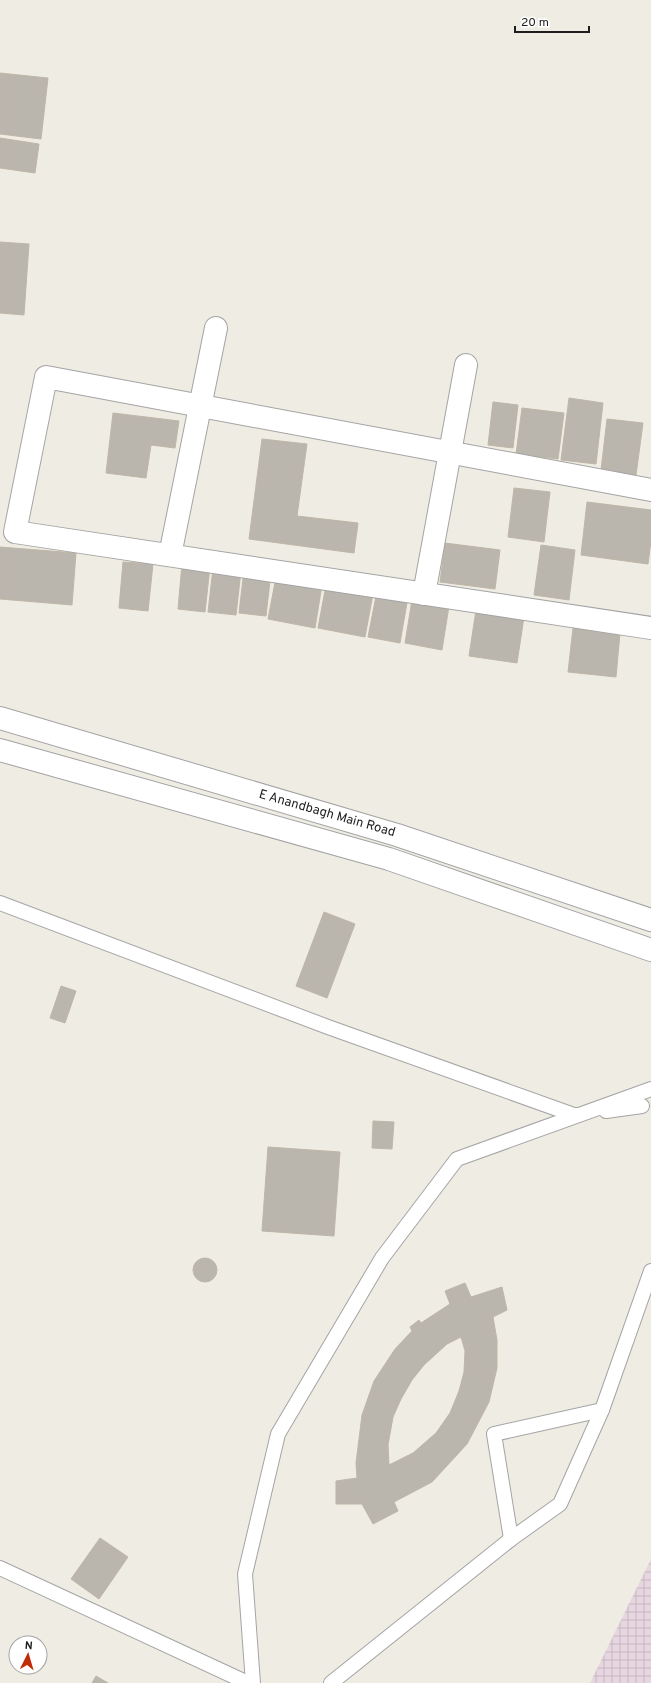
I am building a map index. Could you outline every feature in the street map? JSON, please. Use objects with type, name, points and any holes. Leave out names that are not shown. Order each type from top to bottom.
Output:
[{"type":"street","points":[[170,555],[216,328]]},
{"type":"street","points":[[424,594],[466,365]]},
{"type":"street","points":[[651,490],[46,377],[15,532],[651,628]]},
{"type":"street","name":"E Anandbagh Main Road","points":[[0,718],[397,835],[651,920]]},
{"type":"street","name":"E Anandbagh Main Road","points":[[0,750],[389,859],[651,950]]},
{"type":"lane","points":[[0,903],[328,1027],[574,1115],[642,1106]]},
{"type":"lane","points":[[253,1683],[245,1574],[278,1434],[382,1258],[457,1159],[574,1115],[651,1089]]},
{"type":"lane","points":[[331,1683],[511,1539],[560,1504],[602,1410],[651,1271]]},
{"type":"lane","points":[[511,1539],[494,1434],[602,1410]]},
{"type":"lane","points":[[0,1568],[248,1683]]},
{"type":"shaded area","points":[[651,1559],[651,1683],[590,1683]]},
{"type":"building","points":[[0,73],[48,78],[41,139],[0,134]]},
{"type":"building","points":[[0,138],[39,144],[35,173],[0,168]]},
{"type":"building","points":[[0,242],[29,244],[24,315],[0,313]]},
{"type":"building","points":[[569,398],[603,403],[596,464],[561,460]]},
{"type":"building","points":[[493,402],[518,405],[513,448],[488,445]]},
{"type":"building","points":[[522,408],[564,413],[558,459],[516,454]]},
{"type":"building","points":[[113,413],[179,421],[175,448],[151,445],[146,478],[106,473]]},
{"type":"building","points":[[607,419],[643,423],[636,475],[601,470]]},
{"type":"building","points":[[262,439],[307,444],[297,516],[358,523],[354,553],[249,539]]},
{"type":"building","points":[[514,488],[550,492],[544,542],[508,537]]},
{"type":"building","points":[[587,502],[651,510],[651,541],[648,564],[581,555]]},
{"type":"building","points":[[445,543],[500,550],[495,589],[440,582]]},
{"type":"building","points":[[541,545],[575,550],[569,600],[534,595]]},
{"type":"building","points":[[0,547],[76,553],[72,605],[0,599]]},
{"type":"building","points":[[123,562],[153,564],[148,611],[119,608]]},
{"type":"building","points":[[182,564],[210,567],[205,612],[178,609]]},
{"type":"building","points":[[213,568],[241,571],[236,615],[208,612]]},
{"type":"building","points":[[244,570],[271,572],[266,616],[239,613]]},
{"type":"building","points":[[276,577],[322,585],[315,628],[268,619]]},
{"type":"building","points":[[326,585],[373,594],[365,637],[318,628]]},
{"type":"building","points":[[377,591],[408,597],[400,643],[368,637]]},
{"type":"building","points":[[412,600],[449,606],[442,650],[405,643]]},
{"type":"building","points":[[476,610],[524,617],[517,663],[469,656]]},
{"type":"building","points":[[573,628],[620,633],[616,677],[568,672]]},
{"type":"building","points":[[324,912],[355,924],[327,998],[296,986]]},
{"type":"building","points":[[61,986],[76,991],[65,1023],[50,1018]]},
{"type":"building","points":[[373,1121],[394,1122],[392,1149],[372,1148]]},
{"type":"building","points":[[268,1147],[340,1152],[334,1236],[262,1231]]},
{"type":"building","points":[[205,1258],[210,1259],[216,1265],[216,1275],[210,1281],[205,1282],[200,1281],[194,1275],[193,1270],[194,1265],[200,1259]]},
{"type":"building","points":[[465,1283],[471,1297],[502,1287],[507,1310],[493,1317],[497,1340],[497,1368],[489,1402],[467,1444],[432,1482],[394,1502],[398,1511],[373,1524],[362,1504],[336,1504],[336,1481],[357,1478],[356,1463],[362,1415],[374,1381],[395,1349],[412,1331],[410,1327],[419,1320],[421,1323],[450,1304],[445,1291]],"holes":[[[461,1337],[465,1351],[464,1372],[459,1391],[450,1413],[436,1433],[413,1453],[389,1465],[388,1445],[393,1417],[412,1380],[424,1365],[447,1344]]]},
{"type":"building","points":[[100,1538],[128,1557],[99,1599],[71,1579]]},
{"type":"building","points":[[96,1676],[108,1683],[92,1683]]}]
